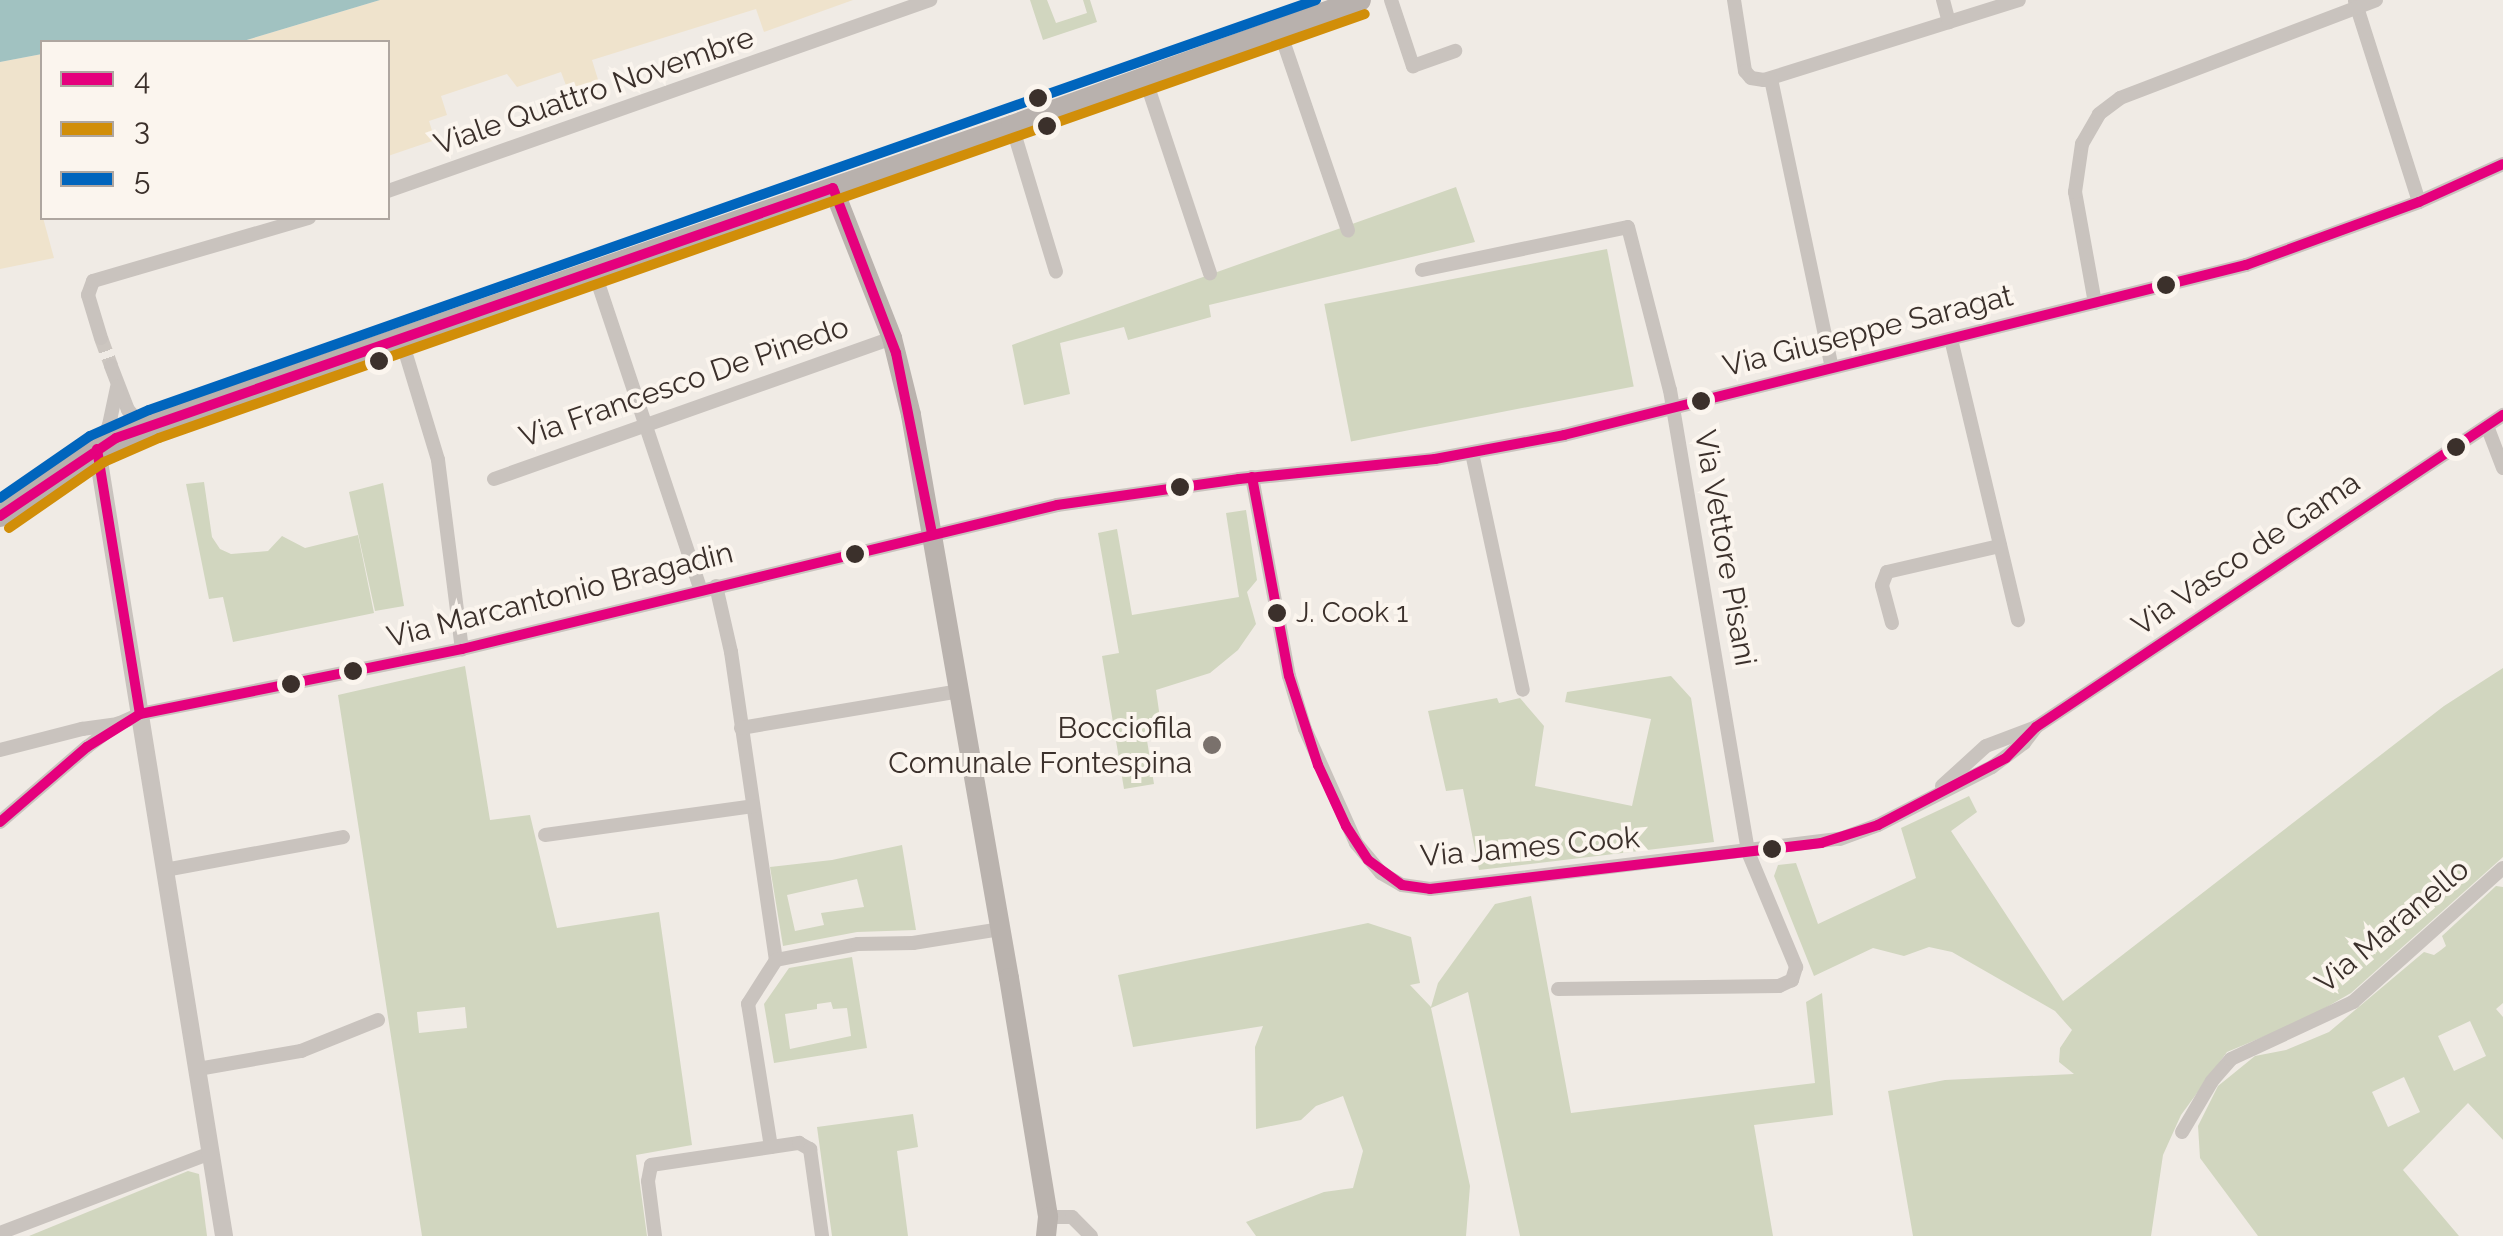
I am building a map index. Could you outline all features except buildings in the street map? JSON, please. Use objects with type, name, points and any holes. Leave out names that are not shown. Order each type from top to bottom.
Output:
[{"type":"main road","points":[[0,516],[97,448],[144,428],[1012,126],[1360,0]]},
{"type":"main road","points":[[833,188],[892,338],[960,691],[1047,1226]]},
{"type":"street","name":"Viale Quattro Novembre","points":[[390,190],[930,0]]},
{"type":"street","points":[[1391,0],[1413,66],[1455,52]]},
{"type":"street","points":[[1734,0],[1744,66],[1751,78],[1772,79],[2019,0]]},
{"type":"street","points":[[1943,0],[1949,22]]},
{"type":"street","points":[[2095,303],[2075,192],[2082,144],[2099,114],[2120,98],[2356,4],[2376,0]]},
{"type":"street","points":[[2356,4],[2419,202]]},
{"type":"street","points":[[1279,30],[1348,230]]},
{"type":"street","points":[[1145,78],[1210,274]]},
{"type":"street","points":[[1772,79],[1832,368]]},
{"type":"street","points":[[1012,126],[1056,272]]},
{"type":"street","name":"Via Giuseppe Saragat","points":[[932,533],[1083,500],[1472,453],[1673,408],[2246,265],[2419,202],[2503,164]]},
{"type":"street","points":[[102,338],[89,301],[90,286],[95,280],[302,220]]},
{"type":"street","name":"Via Vettore Pisani","points":[[1422,270],[1628,226],[1673,408],[1748,852],[1796,964],[1790,982],[1558,989]]},
{"type":"street","points":[[594,271],[700,590]]},
{"type":"street","points":[[400,338],[438,460],[462,649]]},
{"type":"street","name":"Via Francesco De Pinedo","points":[[494,478],[892,338]]},
{"type":"street","points":[[1951,339],[2018,620]]},
{"type":"street","points":[[111,366],[128,410],[144,428]]},
{"type":"street","points":[[117,386],[109,425],[97,448],[224,1236]]},
{"type":"street","name":"Via Vasco de Gama","points":[[1748,852],[1859,834],[2006,758],[2036,726],[2503,416]]},
{"type":"street","points":[[2487,426],[2503,468]]},
{"type":"street","points":[[1472,453],[1524,690]]},
{"type":"street","name":"Via James Cook","points":[[1252,478],[1296,705],[1346,826],[1381,872],[1402,884],[1430,889],[1748,852]]},
{"type":"street","name":"Via Marcantonio Bragadin","points":[[118,724],[140,714],[462,649],[932,533]]},
{"type":"street","points":[[1892,623],[1882,585],[1887,572],[2000,546]]},
{"type":"street","points":[[716,586],[776,960],[748,1004],[770,1147]]},
{"type":"street","points":[[741,728],[960,691]]},
{"type":"street","points":[[0,750],[82,728],[118,724]]},
{"type":"street","points":[[0,822],[118,724]]},
{"type":"street","points":[[545,835],[752,806]]},
{"type":"street","points":[[165,870],[343,837]]},
{"type":"street","name":"Via Maranello","points":[[2182,1132],[2212,1081],[2231,1060],[2352,1002],[2503,868]]},
{"type":"street","points":[[776,960],[858,944],[913,943],[1000,929]]},
{"type":"street","points":[[198,1069],[301,1051],[378,1020]]},
{"type":"street","points":[[656,1236],[648,1181],[651,1165],[799,1143],[810,1149],[822,1236]]},
{"type":"street","points":[[0,1233],[211,1154]]},
{"type":"street","points":[[1047,1226],[1072,1217],[1091,1236]]},
{"type":"green space","points":[[1030,0],[1047,0],[1056,23],[1087,13],[1083,0],[1090,0],[1097,22],[1043,40]]},
{"type":"green space","points":[[1456,187],[1475,242],[1209,305],[1211,317],[1128,340],[1124,327],[1060,343],[1070,394],[1024,405],[1012,345]]},
{"type":"green space","points":[[1607,249],[1634,386],[1351,441],[1324,304]]},
{"type":"green space","points":[[204,482],[212,537],[220,549],[231,554],[268,551],[282,536],[305,548],[358,535],[374,613],[233,642],[223,597],[209,599],[186,484]]},
{"type":"green space","points":[[383,483],[404,606],[375,611],[349,492]]},
{"type":"green space","points":[[1246,510],[1257,580],[1247,592],[1256,624],[1238,650],[1210,673],[1156,690],[1161,725],[1145,728],[1154,784],[1124,789],[1102,656],[1119,653],[1098,533],[1117,529],[1132,615],[1239,597],[1226,513]]},
{"type":"green space","points":[[465,666],[490,820],[530,815],[557,928],[659,912],[692,1145],[636,1155],[647,1236],[422,1236],[338,695]],"holes":[[[465,1007],[467,1028],[419,1033],[417,1012]]]},
{"type":"green space","points":[[2503,668],[2503,857],[2351,993],[2306,1019],[2227,1052],[2181,1115],[2163,1155],[2151,1236],[1913,1236],[1888,1091],[1945,1080],[2074,1074],[2059,1062],[2060,1048],[2072,1030],[2055,1011],[1952,952],[1929,947],[1904,956],[1873,948],[1814,976],[1774,876],[1778,865],[1796,863],[1818,924],[1916,878],[1901,828],[1969,796],[1977,812],[1951,831],[2063,1001],[2444,706]]},
{"type":"green space","points":[[1671,676],[1691,698],[1714,842],[1479,870],[1463,789],[1446,791],[1428,711],[1497,698],[1499,703],[1520,698],[1544,726],[1535,786],[1632,806],[1651,719],[1565,702],[1567,692]]},
{"type":"green space","points":[[902,845],[916,930],[857,932],[783,946],[770,867],[832,860]],"holes":[[[857,879],[864,907],[821,913],[824,925],[795,931],[787,895]]]},
{"type":"green space","points":[[2496,886],[2503,887],[2503,1003],[2496,1009],[2503,1017],[2503,1140],[2468,1103],[2403,1170],[2459,1236],[2258,1236],[2200,1158],[2198,1126],[2218,1086],[2255,1056],[2286,1050],[2329,1032],[2424,952],[2434,955],[2446,946],[2442,936]],"holes":[[[2470,1021],[2486,1056],[2454,1071],[2438,1036]],[[2404,1077],[2420,1112],[2388,1127],[2372,1092]]]},
{"type":"green space","points":[[1531,896],[1571,1113],[1815,1083],[1806,1002],[1822,993],[1833,1115],[1754,1125],[1773,1236],[1520,1236],[1468,992],[1431,1008],[1470,1186],[1466,1236],[1256,1236],[1246,1222],[1324,1192],[1353,1188],[1363,1151],[1343,1096],[1316,1106],[1301,1120],[1256,1129],[1255,1047],[1263,1026],[1133,1047],[1118,975],[1368,923],[1411,937],[1420,983],[1410,985],[1431,1007],[1438,983],[1495,904]]},
{"type":"green space","points":[[852,957],[867,1048],[774,1063],[764,1004],[789,968]],"holes":[[[831,1002],[833,1009],[847,1008],[851,1036],[790,1049],[785,1014],[817,1009],[817,1004]]]},
{"type":"green space","points":[[913,1114],[918,1147],[897,1151],[908,1236],[832,1236],[817,1127]]},
{"type":"green space","points":[[188,1171],[199,1174],[207,1236],[29,1236]]},
{"type":"sand","points":[[380,0],[853,0],[764,32],[756,9],[592,60],[600,86],[570,96],[561,72],[517,87],[507,74],[441,96],[447,115],[429,121],[435,140],[390,155],[390,40],[247,40]]},
{"type":"sand","points":[[40,54],[40,220],[44,220],[54,258],[0,269],[0,62]]},
{"type":"water","points":[[0,0],[380,0],[247,40],[40,40],[40,54],[0,62]]},
{"type":"tunnel","points":[[101,338],[111,366]]},
{"type":"transit line","name":"5","points":[[0,498],[90,436],[149,410],[1316,0]]},
{"type":"transit line","name":"3","points":[[9,528],[104,462],[159,438],[1365,14]]},
{"type":"transit line","name":"4","points":[[0,822],[87,747],[140,714],[462,649],[1057,505],[1239,479],[1435,459],[1564,435],[2246,265],[2419,202],[2503,164]]},
{"type":"transit line","name":"4","points":[[0,516],[116,438],[833,188],[896,353],[932,533]]},
{"type":"transit line","name":"4","points":[[1252,477],[1289,676],[1318,765],[1346,826],[1368,860],[1402,885],[1430,889],[1821,843],[1878,825],[2006,758],[2036,727],[2503,415]]},
{"type":"transit line","name":"4","points":[[97,449],[140,714]]},
{"type":"place","name":"J. Cook 1","points":[[1277,613]]},
{"type":"place","name":"Bocciofila Comunale Fontespina","points":[[1212,745]]}]
